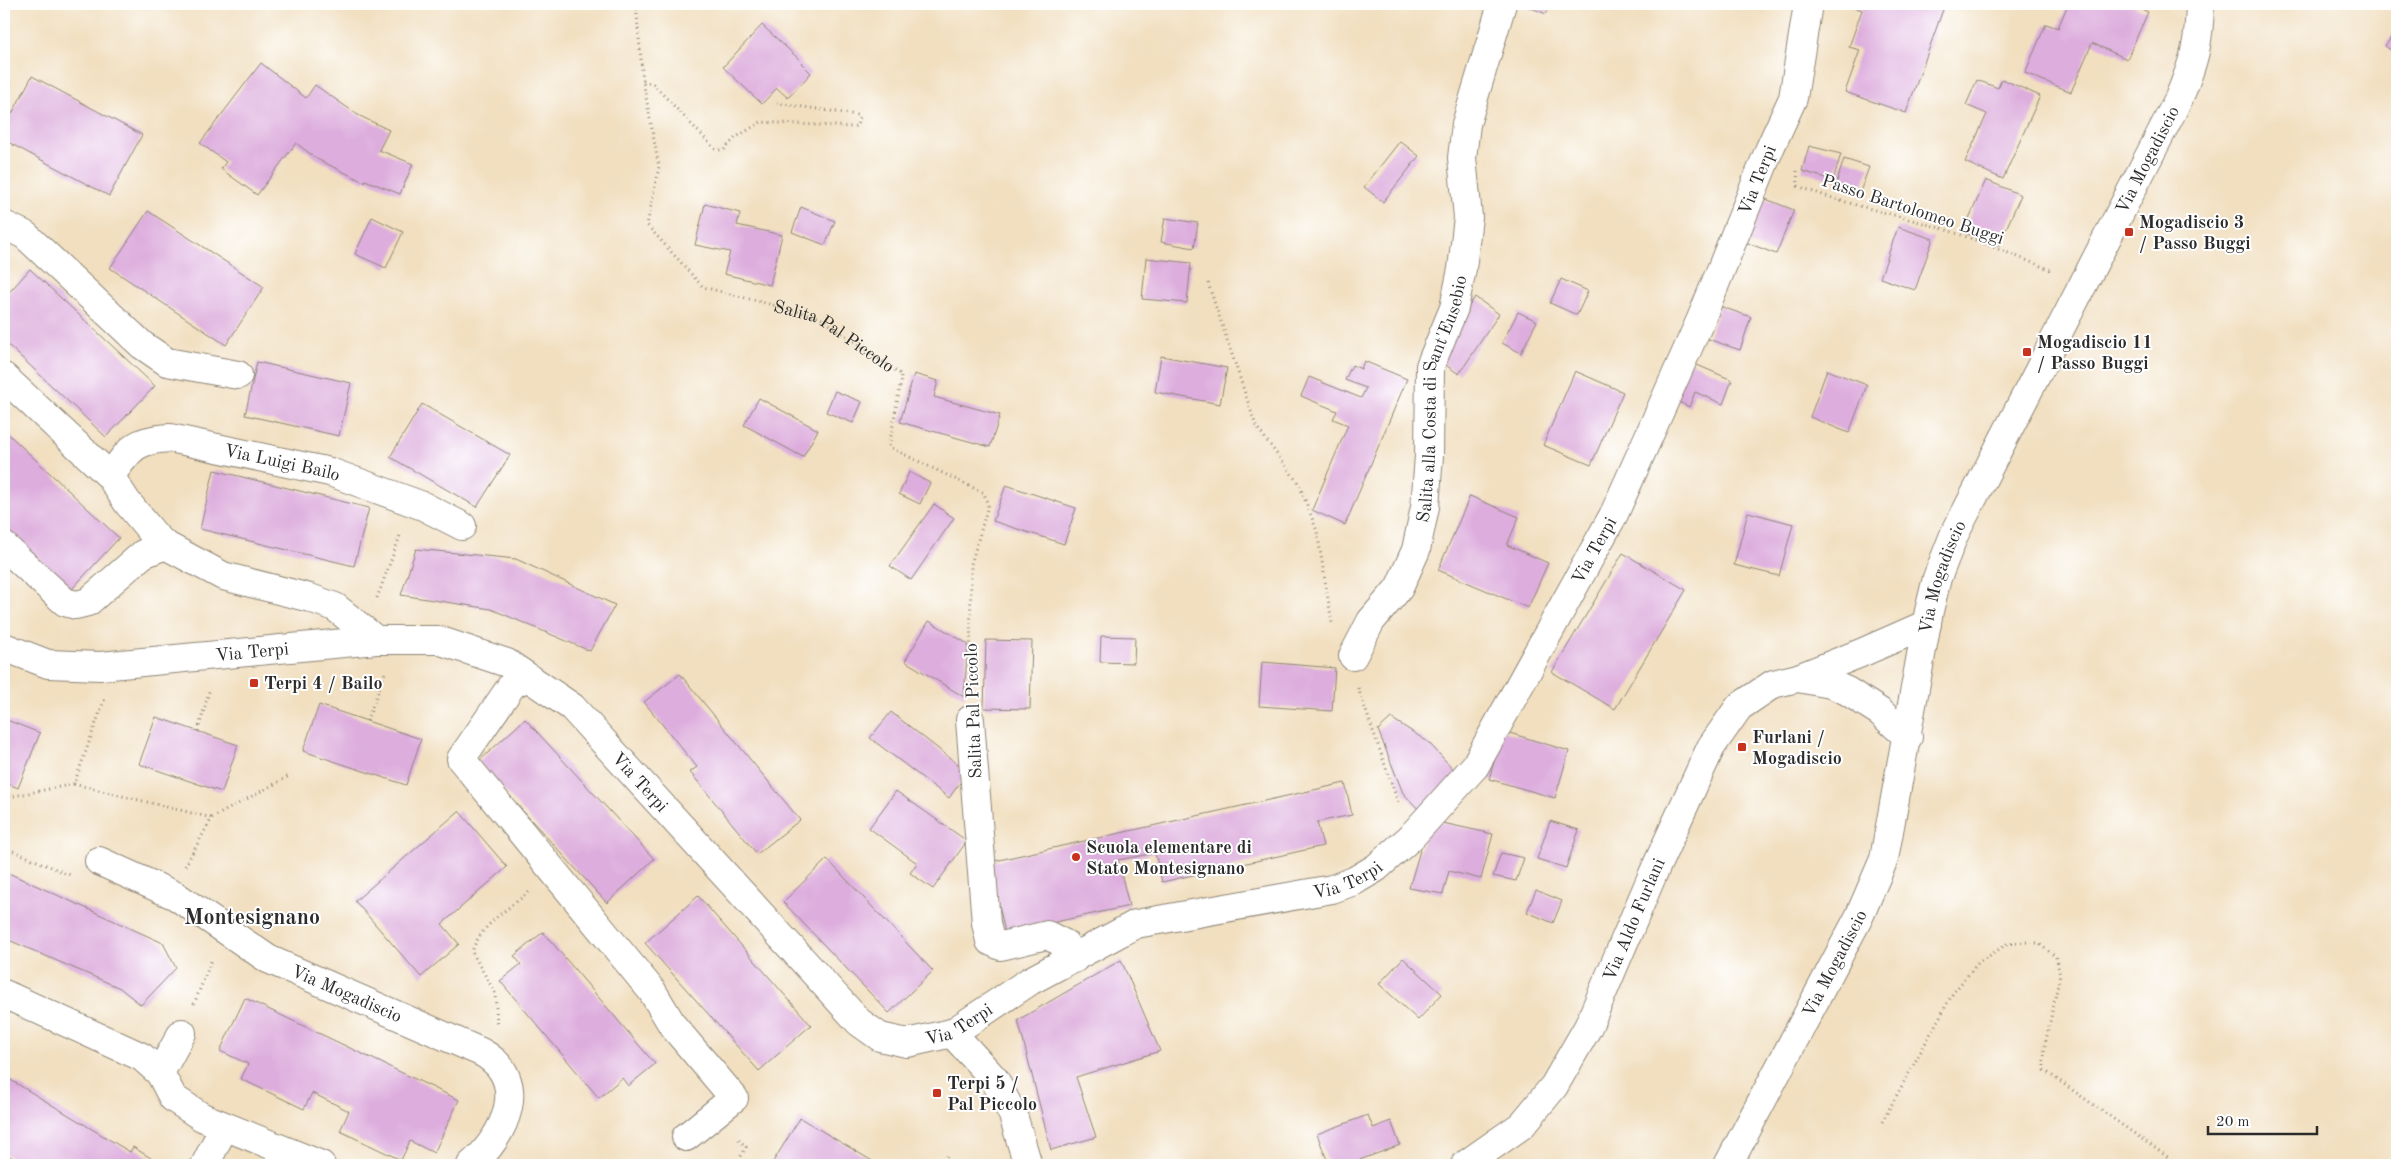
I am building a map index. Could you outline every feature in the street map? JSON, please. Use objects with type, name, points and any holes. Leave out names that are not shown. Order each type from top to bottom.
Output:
[{"type":"street","name":"Salita alla Costa di Sant'Eusebio","points":[[1353,656],[1370,621],[1399,588],[1416,550],[1425,507],[1429,465],[1430,366],[1454,308],[1463,260],[1468,217],[1462,158],[1466,124],[1502,4]]},
{"type":"street","name":"Via Terpi","points":[[4,648],[48,664],[118,665],[379,637],[438,640],[507,663],[572,707],[859,1022],[880,1038],[907,1043],[952,1033],[1030,982],[1136,924],[1332,888],[1354,881],[1376,868],[1410,838],[1475,766],[1614,514],[1701,319],[1783,118],[1793,98],[1808,4]]},
{"type":"street","name":"Via Mogadiscio","points":[[1728,1165],[1860,917],[1881,867],[1908,737],[1927,624],[1937,578],[1954,535],[2179,98],[2194,60],[2199,31],[2200,4]]},
{"type":"street","points":[[4,225],[25,235],[142,345],[167,362],[238,375]]},
{"type":"street","points":[[4,377],[110,476],[127,502],[156,537],[166,545],[223,576],[335,606],[379,637]]},
{"type":"street","name":"Via Luigi Bailo","points":[[110,476],[131,449],[147,439],[170,438],[330,472],[412,502],[462,526]]},
{"type":"street","points":[[4,546],[65,602],[76,604],[88,602],[142,554],[166,545]]},
{"type":"street","name":"Via Aldo Furlani","points":[[1465,1165],[1522,1125],[1554,1086],[1588,1027],[1652,876],[1711,747],[1739,707],[1773,684],[1798,678],[1927,624]]},
{"type":"street","points":[[527,676],[512,686],[461,759],[652,991],[673,1026],[734,1098],[686,1137]]},
{"type":"street","name":"Via Aldo Furlani","points":[[1798,678],[1830,684],[1847,692],[1880,712],[1908,737]]},
{"type":"street","name":"Salita Pal Piccolo","points":[[970,720],[986,923],[990,941],[1001,946],[1047,934],[1065,944],[1074,959]]},
{"type":"street","name":"Via Mogadiscio","points":[[99,861],[172,893],[268,959],[491,1058],[503,1070],[510,1090],[509,1100],[505,1119],[495,1139],[471,1165]]},
{"type":"street","points":[[4,994],[142,1057],[160,1073],[174,1098],[202,1117],[321,1165]]},
{"type":"street","points":[[160,1073],[182,1033]]},
{"type":"street","points":[[952,1033],[995,1080],[1013,1115],[1028,1165]]},
{"type":"street","points":[[205,1165],[224,1126]]},
{"type":"path","name":"Salita Pal Piccolo","points":[[636,4],[643,80],[659,167],[647,225],[703,287],[819,317],[902,375],[889,447],[984,493],[988,506],[971,564],[970,720]]},
{"type":"path","points":[[643,80],[653,84],[716,150],[724,150],[735,138],[761,122],[852,127],[857,126],[859,122],[857,115],[777,103]]},
{"type":"path","name":"Passo Bartolomeo Buggi","points":[[1783,118],[1793,136],[1798,186],[1883,213],[1925,223],[2084,282]]},
{"type":"path","points":[[1208,283],[1256,426],[1299,484],[1317,531],[1331,621],[1353,656],[1356,681],[1388,776]]},
{"type":"path","points":[[367,721],[379,637],[412,502]]},
{"type":"path","points":[[198,731],[219,655]]},
{"type":"path","points":[[74,784],[118,665]]},
{"type":"path","points":[[172,893],[212,818],[291,775]]},
{"type":"path","points":[[4,798],[74,784],[212,818]]},
{"type":"path","points":[[491,1058],[498,1017],[495,993],[472,952],[475,942],[483,930],[553,871]]},
{"type":"path","points":[[182,1033],[224,928]]},
{"type":"path","points":[[1882,1122],[1953,993],[1978,962],[2007,944],[2038,943],[2056,957],[2060,975],[2044,1050],[2044,1070],[2179,1165]]},
{"type":"path","points":[[941,1165],[947,1156]]},
{"type":"building","points":[[1522,4],[1551,4],[1546,14]]},
{"type":"building","points":[[1854,4],[1945,4],[1906,113],[1845,92],[1860,50],[1849,47],[1862,10],[1853,7]]},
{"type":"building","points":[[2068,4],[2129,4],[2148,12],[2127,59],[2092,43],[2071,92],[2025,73],[2046,24],[2058,28]]},
{"type":"building","points":[[762,25],[802,62],[811,73],[788,98],[777,88],[762,104],[723,67]]},
{"type":"building","points":[[2397,29],[2397,55],[2385,46]]},
{"type":"building","points":[[261,63],[306,98],[315,85],[358,115],[389,130],[379,150],[413,164],[400,194],[365,180],[364,182],[317,159],[296,143],[257,195],[221,169],[226,162],[200,143]]},
{"type":"building","points":[[32,76],[142,135],[109,196],[4,140],[4,129]]},
{"type":"building","points":[[2002,79],[2040,96],[2003,179],[1965,162],[1987,114],[1966,105],[1977,80],[1998,88]]},
{"type":"building","points":[[1400,141],[1419,156],[1383,202],[1364,187]]},
{"type":"building","points":[[1809,146],[1841,154],[1833,180],[1802,171]]},
{"type":"building","points":[[1844,159],[1869,167],[1860,192],[1836,184]]},
{"type":"building","points":[[1986,180],[2021,195],[1998,247],[1963,232]]},
{"type":"building","points":[[1758,196],[1794,210],[1776,254],[1740,240]]},
{"type":"building","points":[[705,204],[740,213],[737,225],[782,235],[770,285],[724,274],[730,252],[695,245]]},
{"type":"building","points":[[801,207],[835,221],[825,245],[792,232]]},
{"type":"building","points":[[148,211],[264,287],[226,345],[110,268]]},
{"type":"building","points":[[372,217],[403,232],[386,268],[355,254]]},
{"type":"building","points":[[1165,218],[1198,223],[1194,248],[1161,242]]},
{"type":"building","points":[[1898,227],[1933,239],[1915,290],[1880,278]]},
{"type":"building","points":[[1146,258],[1191,263],[1187,303],[1142,299]]},
{"type":"building","points":[[30,269],[155,386],[106,437],[4,341],[4,298]]},
{"type":"building","points":[[1561,279],[1588,291],[1577,315],[1550,303]]},
{"type":"building","points":[[1475,297],[1499,314],[1459,374],[1435,358]]},
{"type":"building","points":[[1719,306],[1751,317],[1740,350],[1708,339]]},
{"type":"building","points":[[1518,312],[1537,321],[1521,353],[1502,343]]},
{"type":"building","points":[[1161,356],[1227,368],[1220,404],[1155,392]]},
{"type":"building","points":[[1364,361],[1407,379],[1345,525],[1312,510],[1348,425],[1333,419],[1337,411],[1301,396],[1309,377],[1361,398],[1366,388],[1345,380],[1352,365],[1361,369]]},
{"type":"building","points":[[257,362],[351,383],[339,436],[245,415]]},
{"type":"building","points":[[1690,362],[1732,380],[1723,404],[1695,392],[1689,407],[1675,400]]},
{"type":"building","points":[[1827,370],[1867,385],[1849,433],[1810,417]]},
{"type":"building","points":[[1575,371],[1623,392],[1591,465],[1543,445]]},
{"type":"building","points":[[914,374],[938,381],[934,397],[1000,415],[990,447],[900,422]]},
{"type":"building","points":[[835,391],[862,402],[853,423],[826,412]]},
{"type":"building","points":[[759,398],[818,430],[803,457],[744,425]]},
{"type":"building","points":[[422,404],[510,455],[477,507],[390,457]]},
{"type":"building","points":[[4,430],[119,538],[71,590],[4,527]]},
{"type":"building","points":[[214,470],[369,508],[354,566],[200,529]]},
{"type":"building","points":[[909,472],[930,483],[920,504],[899,494]]},
{"type":"building","points":[[1006,485],[1076,508],[1064,544],[993,521]]},
{"type":"building","points":[[1470,496],[1519,517],[1507,545],[1548,563],[1528,608],[1438,570]]},
{"type":"building","points":[[934,504],[954,518],[911,580],[890,566]]},
{"type":"building","points":[[1748,512],[1793,524],[1779,576],[1734,565]]},
{"type":"building","points":[[416,549],[516,559],[615,605],[590,651],[491,609],[401,595]]},
{"type":"building","points":[[1623,553],[1686,590],[1615,709],[1552,672]]},
{"type":"building","points":[[929,621],[968,644],[964,697],[905,661]]},
{"type":"building","points":[[1101,636],[1135,637],[1134,663],[1100,662]]},
{"type":"building","points":[[986,640],[1032,641],[1030,709],[984,708]]},
{"type":"building","points":[[1262,662],[1335,668],[1332,711],[1259,706]]},
{"type":"building","points":[[680,674],[800,820],[757,854],[690,772],[697,767],[644,702]]},
{"type":"building","points":[[319,705],[421,739],[406,785],[303,751]]},
{"type":"building","points":[[891,712],[968,772],[949,798],[870,738]]},
{"type":"building","points":[[156,717],[238,745],[222,792],[139,764]]},
{"type":"building","points":[[1391,718],[1428,742],[1457,773],[1423,814],[1403,793],[1378,730]]},
{"type":"building","points":[[4,719],[40,733],[18,788],[4,782]]},
{"type":"building","points":[[525,719],[654,859],[607,903],[478,762]]},
{"type":"building","points":[[1503,731],[1569,751],[1555,798],[1489,779]]},
{"type":"building","name":"Scuola elementare di Stato Montesignano","points":[[1345,783],[1352,815],[1317,822],[1323,846],[1162,882],[1155,853],[1118,860],[1129,906],[1005,933],[990,862]]},
{"type":"building","points":[[896,791],[967,841],[933,889],[910,873],[917,863],[869,828]]},
{"type":"building","points":[[459,811],[507,867],[442,924],[459,944],[421,977],[355,901]]},
{"type":"building","points":[[1429,820],[1493,834],[1481,879],[1449,871],[1443,894],[1409,888]]},
{"type":"building","points":[[1550,821],[1579,830],[1566,868],[1537,859]]},
{"type":"building","points":[[1501,853],[1524,858],[1516,881],[1493,876]]},
{"type":"building","points":[[827,859],[933,971],[889,1013],[783,902]]},
{"type":"building","points":[[4,871],[163,943],[176,968],[141,1005],[120,988],[4,938]]},
{"type":"building","points":[[1536,890],[1562,901],[1553,923],[1527,912]]},
{"type":"building","points":[[698,896],[811,1025],[759,1071],[645,943]]},
{"type":"building","points":[[543,932],[655,1064],[628,1086],[622,1078],[599,1098],[500,981],[521,964],[514,956]]},
{"type":"building","points":[[1403,958],[1442,994],[1418,1020],[1379,984]]},
{"type":"building","points":[[1121,960],[1160,1051],[1076,1077],[1096,1137],[1051,1150],[1018,1020]]},
{"type":"building","points":[[245,998],[459,1100],[434,1153],[410,1141],[401,1160],[340,1131],[349,1111],[312,1093],[304,1109],[241,1079],[248,1064],[220,1051]]},
{"type":"building","points":[[4,1076],[130,1152],[133,1147],[162,1165],[24,1165],[4,1153]]},
{"type":"building","points":[[1368,1115],[1373,1128],[1391,1121],[1400,1145],[1346,1165],[1329,1165],[1317,1134]]},
{"type":"building","points":[[800,1118],[879,1165],[771,1165]]},
{"type":"place","name":"Mogadiscio 3 / Passo Buggi","points":[[2129,232]]},
{"type":"place","name":"Mogadiscio 11 / Passo Buggi","points":[[2027,352]]},
{"type":"place","name":"Terpi 4 / Bailo","points":[[254,683]]},
{"type":"place","name":"Furlani / Mogadiscio","points":[[1742,747]]},
{"type":"place","name":"Scuola elementare di Stato Montesignano","points":[[1076,857]]},
{"type":"place","name":"Terpi 5 / Pal Piccolo","points":[[937,1093]]},
{"type":"district","name":"Montesignano","points":[[252,916]]}]
